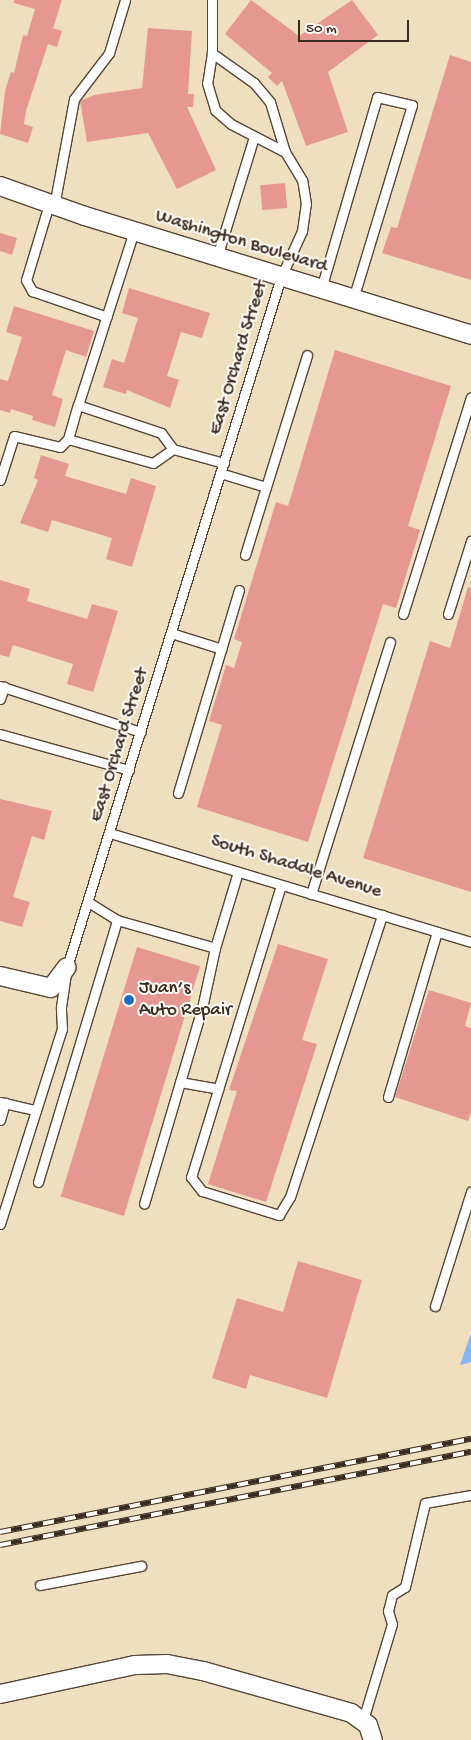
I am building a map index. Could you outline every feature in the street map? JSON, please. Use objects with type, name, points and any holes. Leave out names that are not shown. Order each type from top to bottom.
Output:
[{"type":"street","name":"Washington Boulevard","points":[[0,186],[134,231],[471,335]]},
{"type":"street","points":[[0,976],[51,988],[67,967]]},
{"type":"street","points":[[0,1694],[136,1665],[167,1664],[203,1671],[343,1711],[363,1720],[368,1725],[373,1740]]},
{"type":"lane","points":[[107,317],[32,291],[26,280],[52,205],[74,99],[109,53],[125,0]]},
{"type":"lane","points":[[212,0],[212,53],[207,83],[215,110],[254,137],[285,152]]},
{"type":"lane","points":[[212,53],[254,83],[270,102],[281,130],[285,152]]},
{"type":"lane","points":[[321,289],[376,97],[412,105],[353,299]]},
{"type":"lane","points":[[217,257],[254,137]]},
{"type":"lane","name":"East Orchard Street","points":[[0,1224],[62,1029],[61,1007],[67,967],[281,276],[302,231],[306,204],[302,180],[285,152]]},
{"type":"lane","points":[[0,480],[14,436],[60,447],[68,439],[134,231]]},
{"type":"lane","points":[[245,555],[307,355]]},
{"type":"lane","points":[[403,614],[471,397]]},
{"type":"lane","points":[[78,405],[161,433],[173,449],[224,462]]},
{"type":"lane","points":[[68,439],[153,463],[173,449]]},
{"type":"lane","points":[[220,473],[266,487]]},
{"type":"lane","points":[[448,614],[471,541]]},
{"type":"lane","points":[[178,793],[239,590]]},
{"type":"lane","points":[[171,633],[222,649]]},
{"type":"lane","points":[[311,894],[390,642]]},
{"type":"lane","points":[[0,699],[2,687],[141,732]]},
{"type":"lane","points":[[0,734],[129,770]]},
{"type":"lane","name":"South Shaddle Avenue","points":[[110,833],[471,942]]},
{"type":"lane","points":[[144,1204],[202,1008],[215,948],[238,872]]},
{"type":"lane","points":[[280,885],[191,1177],[202,1191],[279,1215],[290,1197],[382,915]]},
{"type":"lane","points":[[88,902],[117,920],[215,948]]},
{"type":"lane","points":[[38,1182],[117,920]]},
{"type":"lane","points":[[388,1097],[436,932]]},
{"type":"lane","points":[[180,1082],[218,1089]]},
{"type":"lane","points":[[0,1120],[3,1102],[36,1110]]},
{"type":"lane","points":[[436,1306],[471,1192]]},
{"type":"lane","points":[[363,1720],[392,1624],[388,1611],[392,1595],[405,1587],[425,1503],[471,1495]]},
{"type":"lane","points":[[40,1585],[141,1566]]},
{"type":"water","points":[[471,1333],[471,1362],[460,1365]]},
{"type":"building","points":[[14,0],[62,0],[53,28],[62,31],[57,47],[48,44],[26,111],[24,124],[33,127],[28,143],[0,134],[5,91],[11,72],[14,73],[23,35],[27,36],[35,9],[14,3]]},
{"type":"building","points":[[251,0],[299,36],[352,0],[378,35],[328,72],[348,132],[306,146],[282,81],[277,86],[268,77],[272,73],[225,34]]},
{"type":"building","points":[[148,28],[192,31],[188,94],[194,94],[193,107],[187,107],[216,170],[177,189],[148,133],[87,142],[80,101],[94,95],[142,88]]},
{"type":"building","points":[[450,55],[471,62],[471,280],[382,253],[391,227],[397,228]]},
{"type":"building","points":[[285,183],[287,208],[262,210],[260,185]]},
{"type":"building","points":[[0,233],[17,238],[12,255],[0,251]]},
{"type":"building","points":[[129,288],[210,313],[202,338],[181,332],[167,376],[179,380],[170,408],[127,390],[126,394],[103,387],[112,359],[124,363],[138,318],[122,313]]},
{"type":"building","points":[[14,306],[94,331],[86,357],[66,350],[52,395],[63,399],[55,427],[32,420],[33,416],[11,409],[10,413],[0,410],[0,379],[8,381],[22,337],[6,332]]},
{"type":"building","points":[[335,350],[451,386],[408,526],[420,530],[396,608],[383,604],[308,842],[197,807],[222,725],[209,721],[226,665],[234,668],[242,642],[234,639],[276,502],[288,506]]},
{"type":"building","points":[[41,455],[69,464],[65,476],[126,494],[131,478],[156,486],[132,567],[106,559],[112,538],[52,520],[48,532],[20,523],[38,480],[34,478]]},
{"type":"building","points":[[0,580],[30,589],[27,601],[87,619],[92,604],[118,611],[93,692],[67,684],[73,664],[13,645],[9,657],[0,655]]},
{"type":"building","points":[[468,587],[471,588],[471,892],[363,858],[430,641],[450,648]]},
{"type":"building","points":[[0,799],[52,811],[44,840],[32,836],[13,897],[30,902],[22,927],[0,921]]},
{"type":"building","points":[[278,944],[328,959],[302,1040],[317,1044],[266,1202],[208,1184],[237,1091],[229,1090]]},
{"type":"building","points":[[137,947],[200,966],[124,1216],[61,1197]]},
{"type":"building","points":[[429,990],[471,1003],[465,1026],[471,1028],[471,1112],[468,1121],[395,1097]]},
{"type":"building","points":[[298,1261],[362,1280],[327,1398],[250,1375],[246,1389],[212,1378],[237,1298],[283,1312]]},
{"type":"railway","points":[[0,1532],[471,1439]]},
{"type":"railway","points":[[0,1545],[471,1452]]},
{"type":"place","name":"Juan’s Auto Repair","points":[[129,1000]]}]
